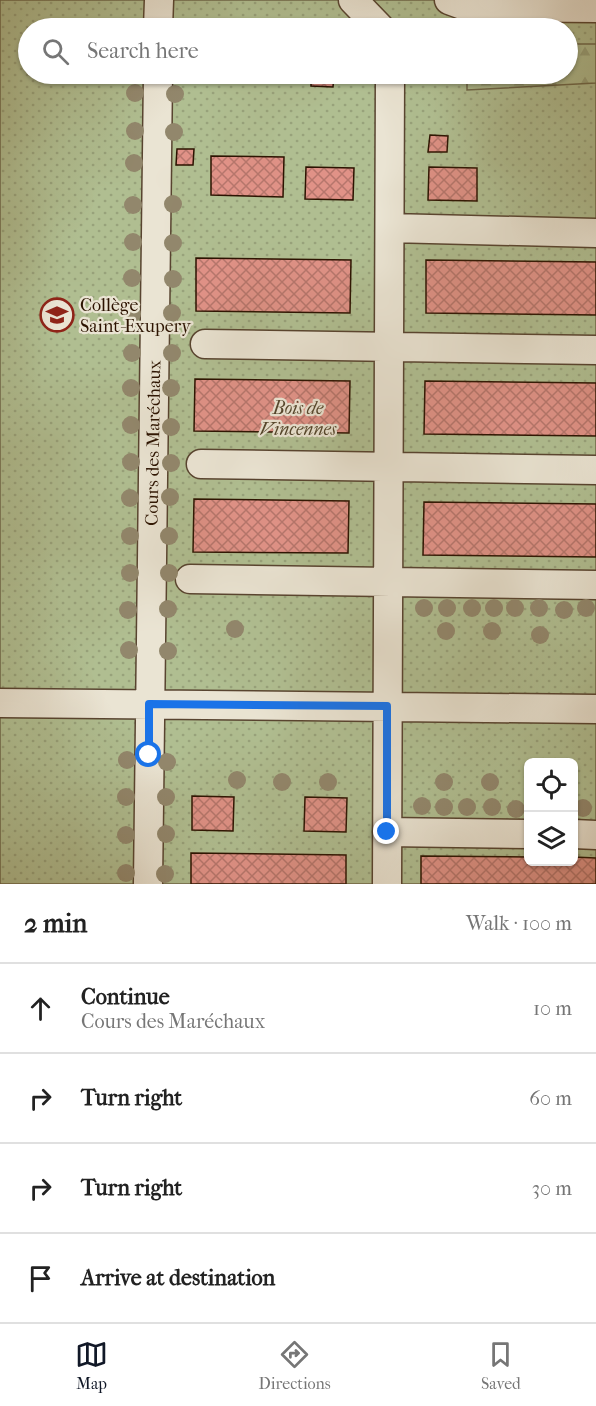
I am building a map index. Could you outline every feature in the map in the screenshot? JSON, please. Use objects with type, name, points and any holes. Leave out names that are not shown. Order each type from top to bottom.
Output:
[{"type":"street","points":[[159,0],[159,18]]},
{"type":"street","points":[[353,0],[370,18]]},
{"type":"street","points":[[449,0],[468,7],[596,8]]},
{"type":"street","name":"Cours des Maréchaux","points":[[148,884],[158,84]]},
{"type":"street","points":[[387,884],[390,84]]},
{"type":"street","points":[[390,228],[596,233]]},
{"type":"street","points":[[205,344],[596,350]]},
{"type":"street","points":[[201,464],[596,470]]},
{"type":"street","points":[[190,579],[596,585]]},
{"type":"street","points":[[0,703],[596,709]]},
{"type":"street","points":[[387,832],[524,834]]},
{"type":"street","points":[[578,834],[596,835]]},
{"type":"green space","name":"Bois de Vincennes","points":[[0,0],[596,0],[596,884],[0,884]]},
{"type":"green space","points":[[578,44],[596,44],[596,83],[578,84]]},
{"type":"green space","points":[[467,84],[578,84],[467,90]]},
{"type":"building","points":[[311,84],[333,84],[333,87],[311,86]]},
{"type":"building","points":[[430,135],[448,136],[447,152],[428,152]]},
{"type":"building","points":[[177,149],[194,149],[193,165],[176,165]]},
{"type":"building","points":[[211,156],[284,157],[283,197],[211,195]]},
{"type":"building","points":[[306,167],[354,168],[353,200],[305,199]]},
{"type":"building","points":[[429,167],[477,168],[477,201],[428,200]]},
{"type":"building","points":[[196,258],[351,260],[350,313],[196,311]]},
{"type":"building","points":[[426,260],[596,262],[596,315],[426,313]]},
{"type":"building","points":[[195,379],[350,381],[349,433],[194,431]]},
{"type":"building","points":[[425,381],[596,383],[596,436],[424,434]]},
{"type":"building","points":[[194,499],[349,501],[348,553],[193,552]]},
{"type":"building","points":[[424,502],[596,504],[596,557],[423,555]]},
{"type":"building","points":[[192,796],[234,797],[233,831],[192,830]]},
{"type":"building","points":[[305,797],[347,798],[346,832],[304,831]]},
{"type":"building","points":[[191,853],[346,855],[346,884],[191,884]]},
{"type":"building","points":[[421,856],[524,857],[524,866],[578,866],[578,857],[596,858],[596,884],[421,884]]},
{"type":"place","name":"Collège Saint-Exupery","points":[[57,315]]},
{"type":"route","points":[[149,755],[149,704],[387,706],[387,832]]}]
